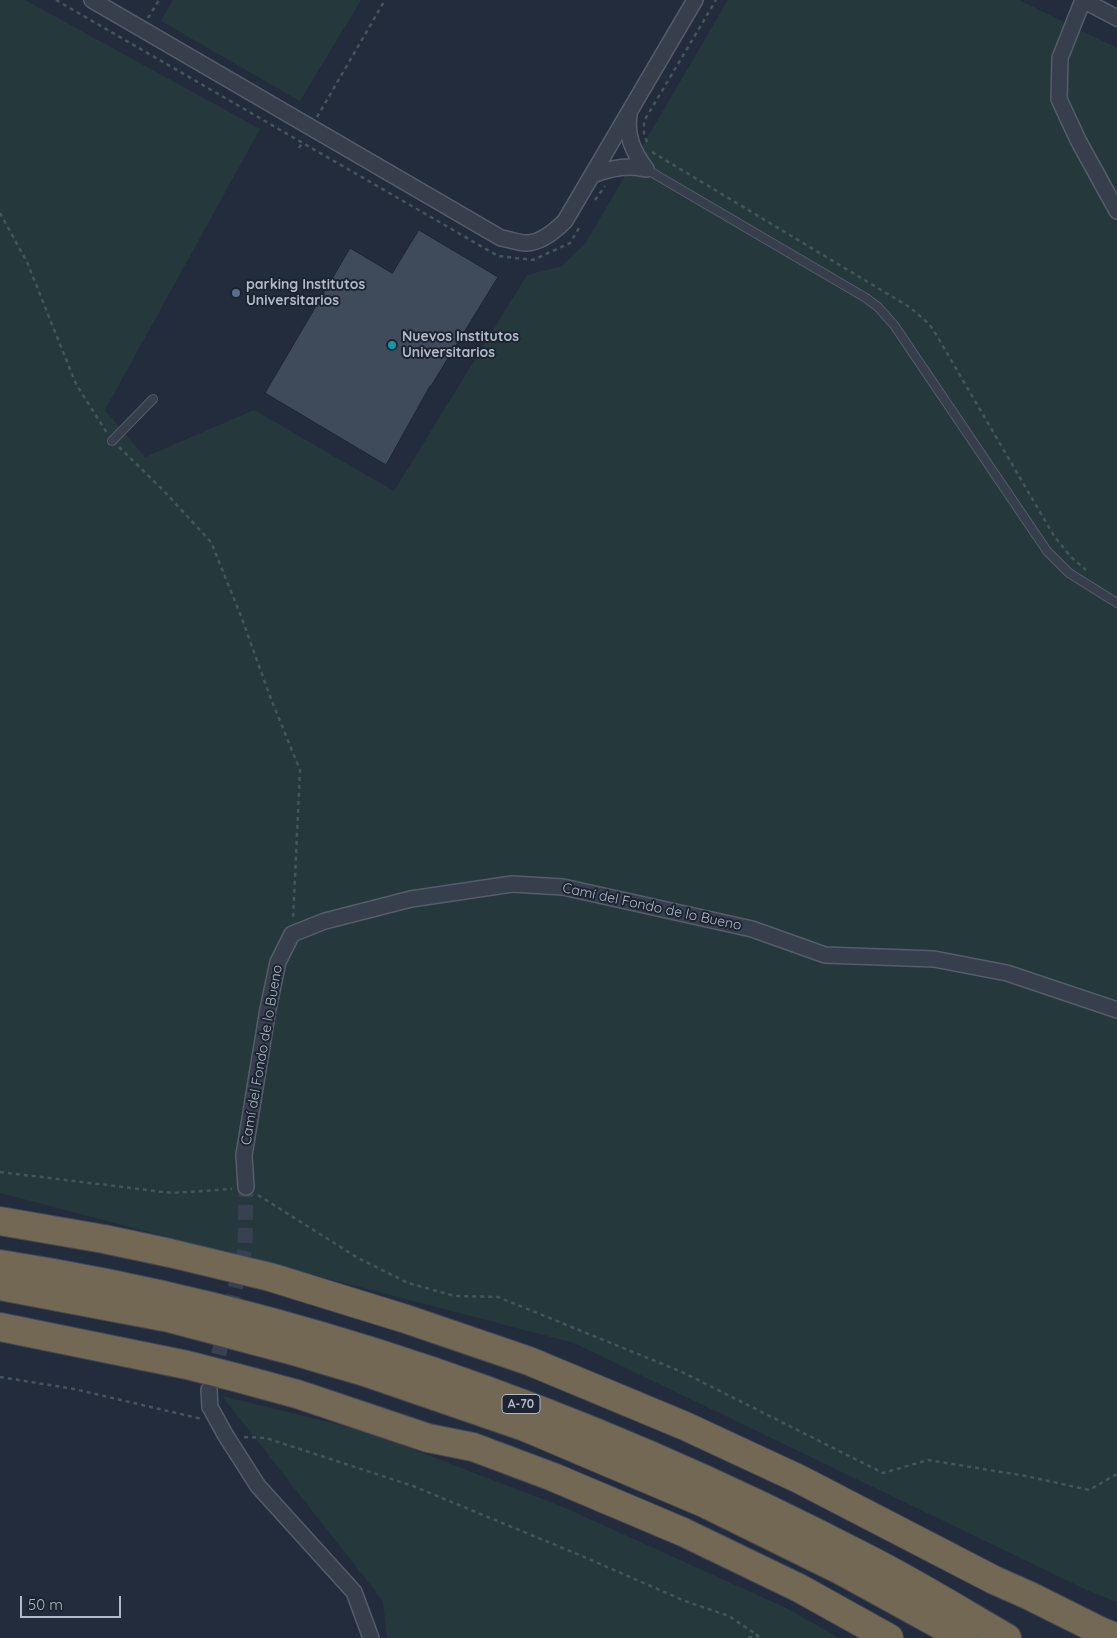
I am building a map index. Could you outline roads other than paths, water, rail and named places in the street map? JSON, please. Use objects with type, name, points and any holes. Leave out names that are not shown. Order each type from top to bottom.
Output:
[{"type":"highway","points":[[0,1221],[170,1252],[270,1278],[406,1319],[529,1361],[685,1426],[764,1462],[994,1580],[1117,1638]]},
{"type":"highway","name":"A-70","points":[[0,1264],[70,1275],[150,1291],[262,1318],[354,1346],[501,1396],[595,1432],[756,1504],[871,1560],[1007,1638]]},
{"type":"highway","name":"A-70","points":[[0,1286],[169,1318],[301,1353],[364,1372],[525,1427],[704,1503],[842,1571],[964,1638]]},
{"type":"highway","points":[[0,1297],[73,1309],[102,1304]]},
{"type":"highway","points":[[0,1328],[99,1346],[212,1371],[297,1394],[428,1438],[473,1447],[553,1477],[683,1532],[799,1588],[889,1638]]},
{"type":"highway","points":[[994,1580],[1024,1601],[1085,1638]]},
{"type":"street","points":[[92,0],[501,238],[526,243],[542,238],[565,221],[696,0]]},
{"type":"street","points":[[1117,18],[1083,0],[1060,58],[1059,99],[1078,140],[1117,211]]},
{"type":"street","points":[[593,175],[607,169],[643,166],[632,146],[627,130],[629,114]]},
{"type":"street","name":"Camí del Fondo de lo Bueno","points":[[246,1188],[244,1155],[268,1009],[278,962],[292,934],[325,921],[411,899],[512,884],[563,887],[752,929],[825,955],[934,959],[1007,973],[1117,1010]]},
{"type":"street","points":[[209,1390],[210,1407],[258,1486],[354,1592],[371,1638]]},
{"type":"lane","points":[[643,166],[858,293],[878,307],[894,325],[1047,551],[1069,573],[1117,603]]},
{"type":"lane","points":[[112,441],[153,400]]},
{"type":"tunnel","points":[[213,1377],[245,1249],[246,1187]]},
{"type":"place","name":"parking Institutos Universitarios","points":[[236,293]]},
{"type":"place","name":"Nuevos Institutos Universitarios","points":[[392,345]]}]
